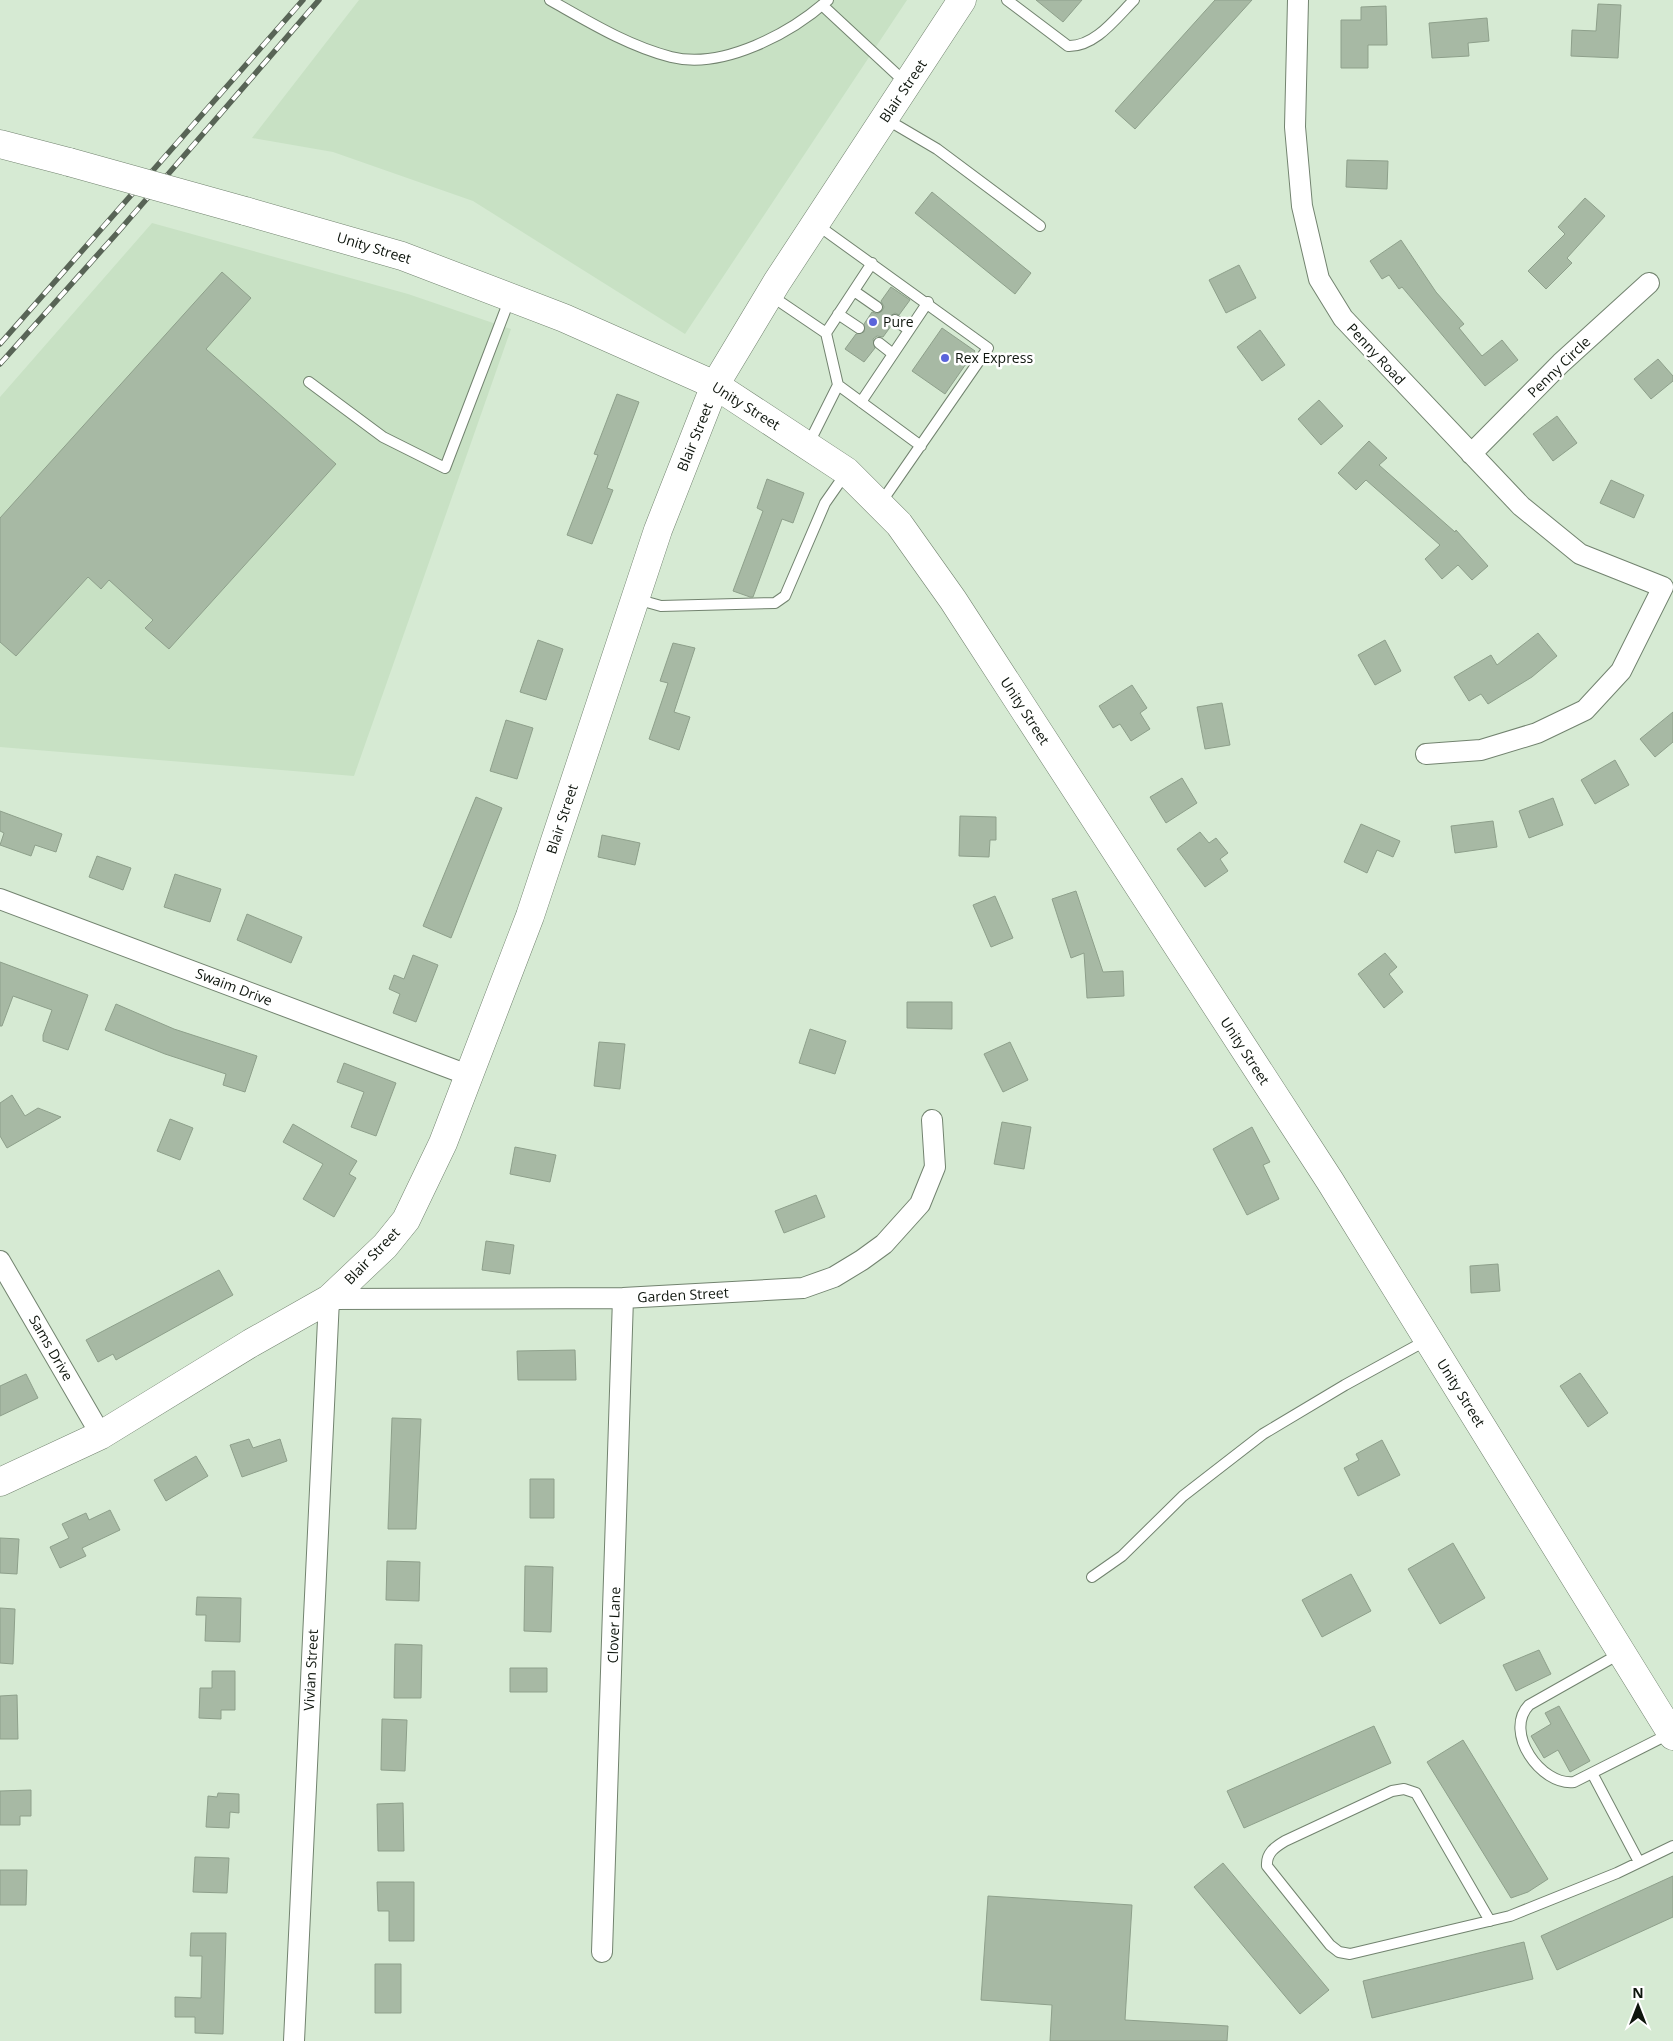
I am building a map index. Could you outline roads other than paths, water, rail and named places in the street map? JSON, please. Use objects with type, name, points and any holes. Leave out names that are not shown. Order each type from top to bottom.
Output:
[{"type":"street","name":"Blair Street","points":[[0,1482],[101,1434],[251,1343],[329,1300],[385,1246],[406,1220],[443,1143],[530,916],[658,530],[715,385],[815,224],[962,0]]},
{"type":"street","name":"Penny Road","points":[[1298,0],[1294,127],[1302,206],[1319,278],[1343,318],[1521,506],[1580,554],[1668,586]]},
{"type":"street","name":"Unity Street","points":[[0,144],[402,256],[511,297],[564,318],[715,385],[846,471],[899,524],[952,600],[1330,1181],[1672,1735]]},
{"type":"street","name":"Penny Circle","points":[[1471,454],[1561,363],[1649,283]]},
{"type":"street","points":[[1426,754],[1481,750],[1537,733],[1585,710],[1621,671],[1668,586]]},
{"type":"street","name":"Swaim Drive","points":[[0,898],[468,1075]]},
{"type":"street","name":"Garden Street","points":[[329,1300],[623,1298],[803,1288],[834,1276],[884,1244],[920,1204],[935,1167],[932,1120]]},
{"type":"street","name":"Sams Drive","points":[[0,1261],[101,1434]]},
{"type":"street","name":"Clover Lane","points":[[602,1952],[623,1298]]},
{"type":"street","name":"Vivian Street","points":[[294,2041],[329,1300]]},
{"type":"lane","points":[[550,0],[633,44],[673,57],[702,58],[728,55],[794,28],[825,3],[908,84]]},
{"type":"lane","points":[[1007,0],[1068,46],[1079,47],[1100,34],[1134,0]]},
{"type":"lane","points":[[885,118],[937,149],[1040,226]]},
{"type":"lane","points":[[815,224],[928,302],[988,348],[879,504]]},
{"type":"lane","points":[[826,333],[872,263]]},
{"type":"lane","points":[[854,291],[877,306]]},
{"type":"lane","points":[[770,295],[826,333],[838,385],[921,446]]},
{"type":"lane","points":[[309,382],[383,437],[445,468],[511,297]]},
{"type":"lane","points":[[860,402],[928,302]]},
{"type":"lane","points":[[838,314],[859,328]]},
{"type":"lane","points":[[895,320],[909,330]]},
{"type":"lane","points":[[879,343],[894,354]]},
{"type":"lane","points":[[807,446],[838,385]]},
{"type":"lane","points":[[635,598],[661,606],[775,603],[780,601],[785,596],[825,502],[846,471]]},
{"type":"lane","points":[[1092,1577],[1122,1556],[1183,1496],[1263,1434],[1345,1385],[1428,1340]]},
{"type":"lane","points":[[1621,1653],[1529,1705],[1523,1711],[1520,1731],[1525,1746],[1540,1768],[1550,1777],[1565,1783],[1574,1782],[1672,1735]]},
{"type":"lane","points":[[1592,1772],[1639,1862]]},
{"type":"lane","points":[[1490,1921],[1421,1800],[1416,1793],[1404,1789],[1392,1791],[1285,1841],[1273,1848],[1266,1859],[1267,1866],[1330,1945],[1339,1952],[1350,1954],[1490,1921],[1510,1916],[1673,1846]]},
{"type":"railway","points":[[0,344],[303,0]]},
{"type":"railway","points":[[0,364],[118,232],[319,0]]},
{"type":"place","name":"Pure","points":[[873,322]]},
{"type":"place","name":"Rex Express","points":[[945,358]]}]
